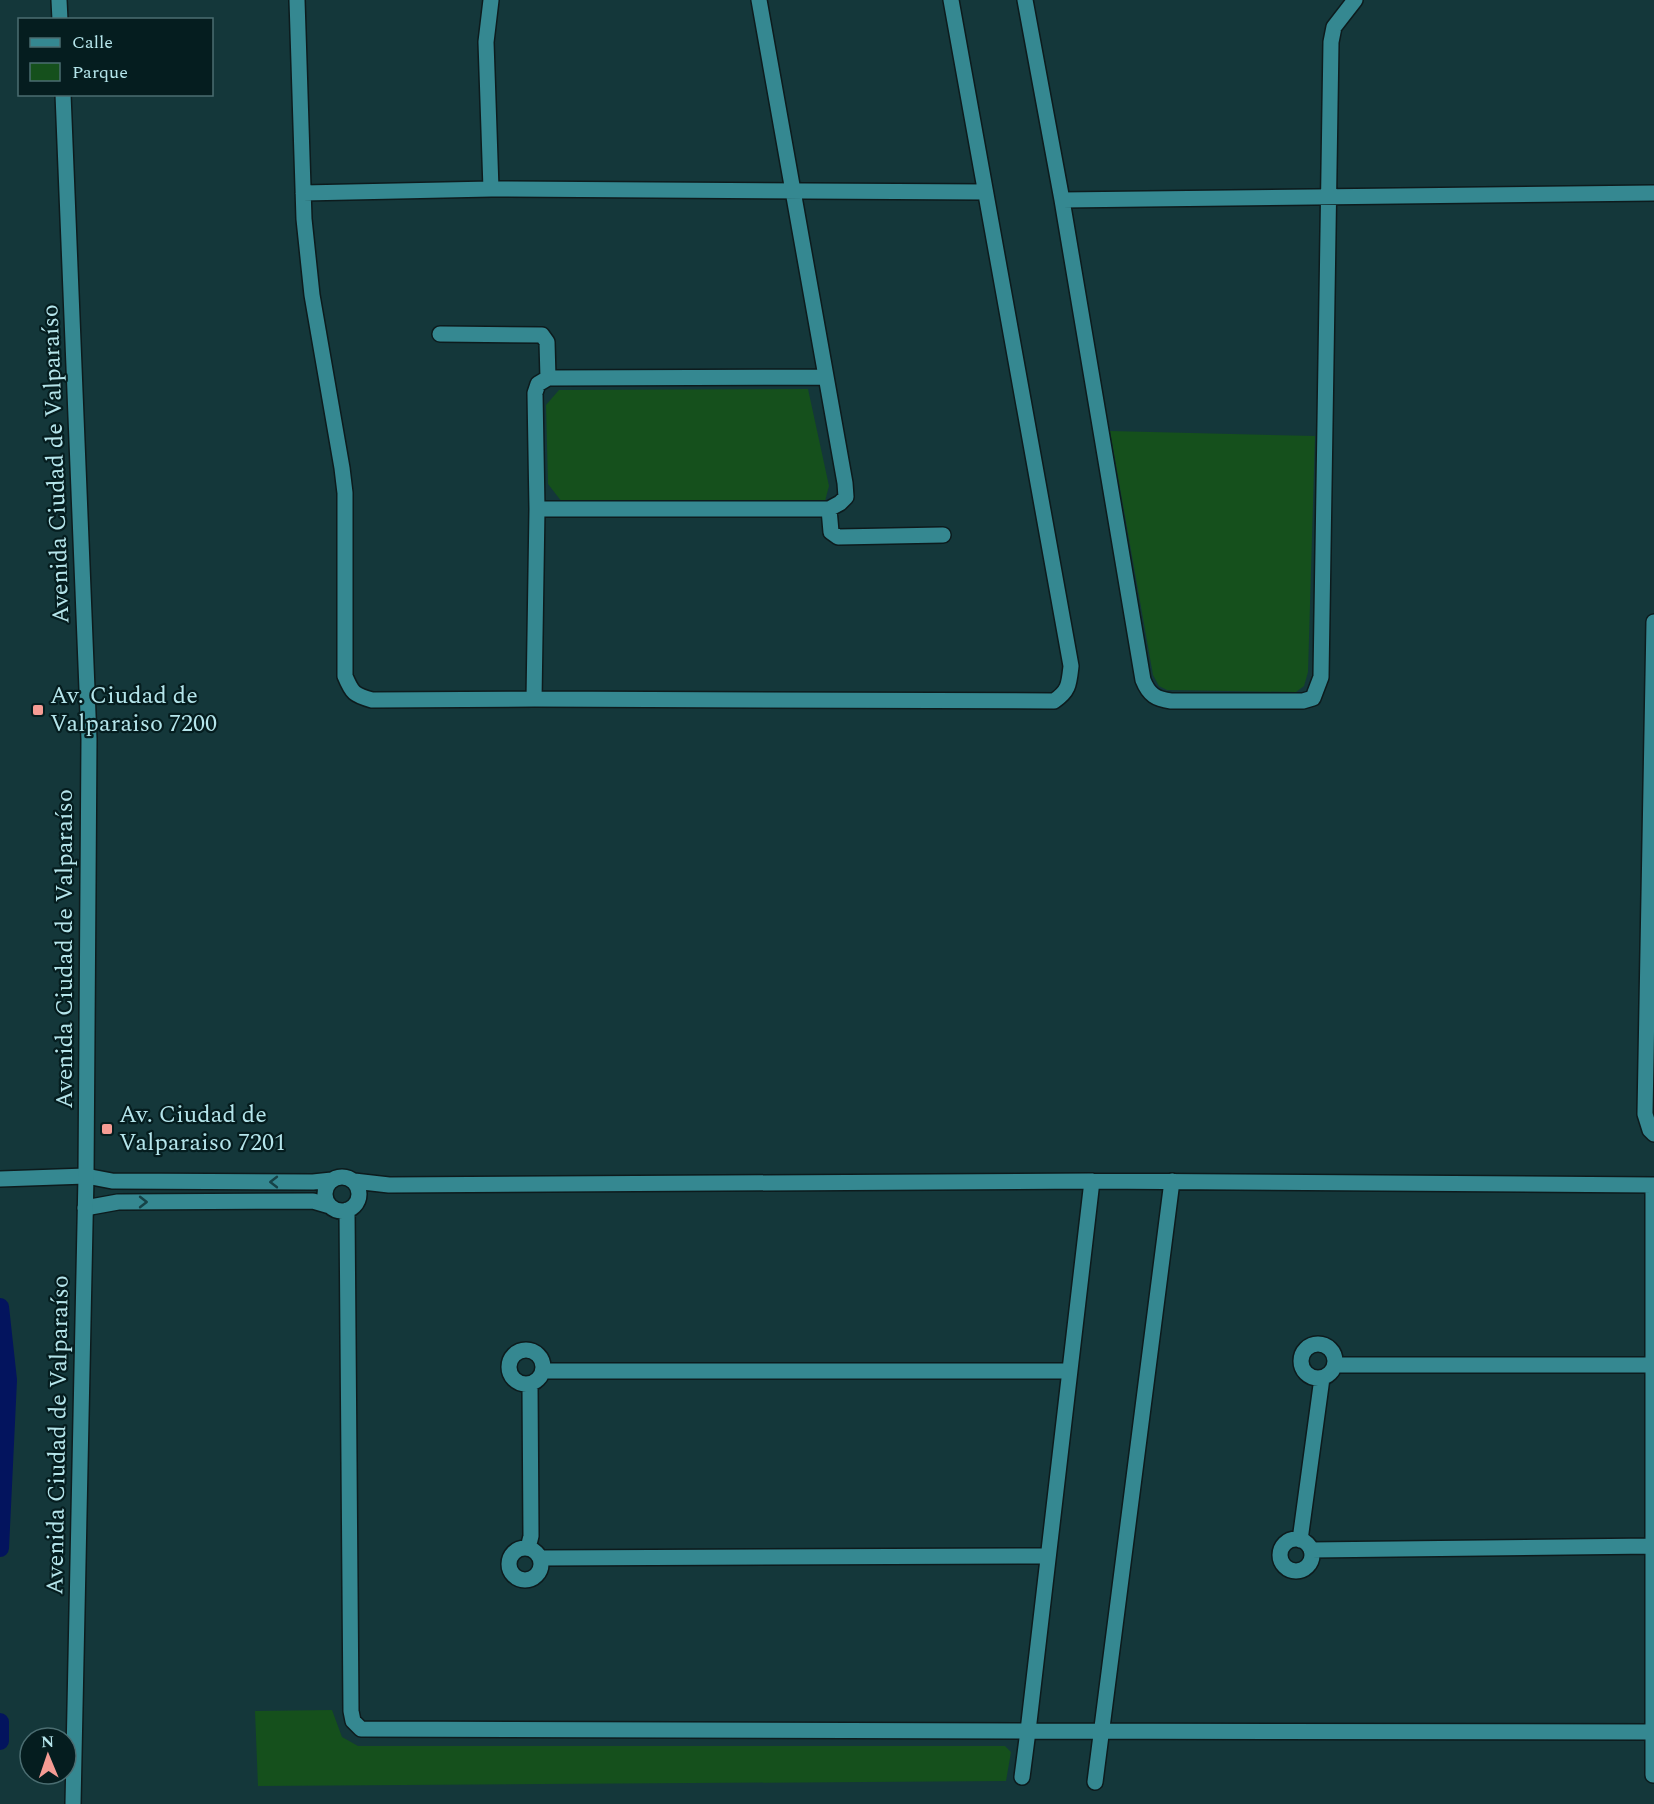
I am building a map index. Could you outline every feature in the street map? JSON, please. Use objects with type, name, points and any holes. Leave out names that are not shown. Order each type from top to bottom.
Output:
[{"type":"street","points":[[59,0],[60,18]]},
{"type":"street","points":[[297,0],[304,219],[312,295],[345,493],[345,676],[351,691],[360,697],[372,700],[1054,701],[1065,693],[1070,681],[1071,666],[951,0]]},
{"type":"street","points":[[491,0],[486,42],[491,189]]},
{"type":"street","points":[[537,509],[829,509],[846,497],[759,0]]},
{"type":"street","points":[[1025,0],[1062,200],[1143,680],[1148,692],[1158,700],[1171,701],[1303,700],[1313,698],[1321,677],[1331,42],[1334,27],[1355,0]]},
{"type":"street","name":"Avenida Ciudad de Valparaíso","points":[[63,96],[89,738],[86,1176],[73,1804]]},
{"type":"street","points":[[303,193],[491,189],[985,192]]},
{"type":"street","points":[[1062,200],[1654,193]]},
{"type":"street","points":[[440,334],[542,335],[547,342],[548,378]]},
{"type":"street","points":[[534,699],[537,509],[535,393],[538,384],[548,378],[826,377]]},
{"type":"street","points":[[829,509],[831,532],[838,537],[943,535]]},
{"type":"street","points":[[1654,622],[1645,1114],[1650,1130],[1654,1134]]},
{"type":"street","points":[[0,1179],[86,1176],[112,1181],[313,1182],[344,1176],[354,1181],[389,1185],[1092,1181],[1654,1185],[1653,1775]]},
{"type":"street","points":[[330,1206],[325,1195],[332,1180]]},
{"type":"street","points":[[354,1181],[360,1191],[352,1206],[351,1712],[353,1721],[361,1729],[375,1731],[1654,1732]]},
{"type":"street","points":[[1022,1777],[1092,1181]]},
{"type":"street","points":[[1095,1782],[1172,1181]]},
{"type":"street","points":[[85,1208],[129,1202],[313,1201],[335,1209],[352,1206],[369,1192],[389,1185]]},
{"type":"street","points":[[1313,1344],[1325,1345],[1334,1353],[1335,1365],[1330,1373],[1322,1378],[1311,1377],[1302,1368],[1301,1357],[1313,1344]]},
{"type":"street","points":[[522,1351],[533,1352],[542,1360],[543,1371],[539,1379],[530,1384],[519,1383],[511,1375],[509,1369],[512,1358],[522,1351]]},
{"type":"street","points":[[1335,1365],[1653,1365]]},
{"type":"street","points":[[543,1371],[1069,1371]]},
{"type":"street","points":[[1322,1378],[1306,1545],[1652,1546]]},
{"type":"street","points":[[530,1384],[531,1536],[534,1553],[1047,1556]]},
{"type":"green space","points":[[808,389],[829,486],[825,501],[562,502],[548,484],[546,405],[559,390]]},
{"type":"green space","points":[[1110,431],[1315,436],[1308,672],[1304,686],[1296,692],[1167,690],[1159,686],[1153,675]]},
{"type":"green space","points":[[332,1710],[342,1737],[358,1746],[1005,1746],[1011,1752],[1006,1781],[258,1786],[255,1711]]},
{"type":"waterway","points":[[0,1307],[8,1380],[0,1548]]},
{"type":"waterway","points":[[0,1722],[0,1741]]},
{"type":"place","name":"Av. Ciudad de Valparaiso 7200","points":[[38,710]]},
{"type":"place","name":"Av. Ciudad de Valparaiso 7201","points":[[107,1129]]}]
